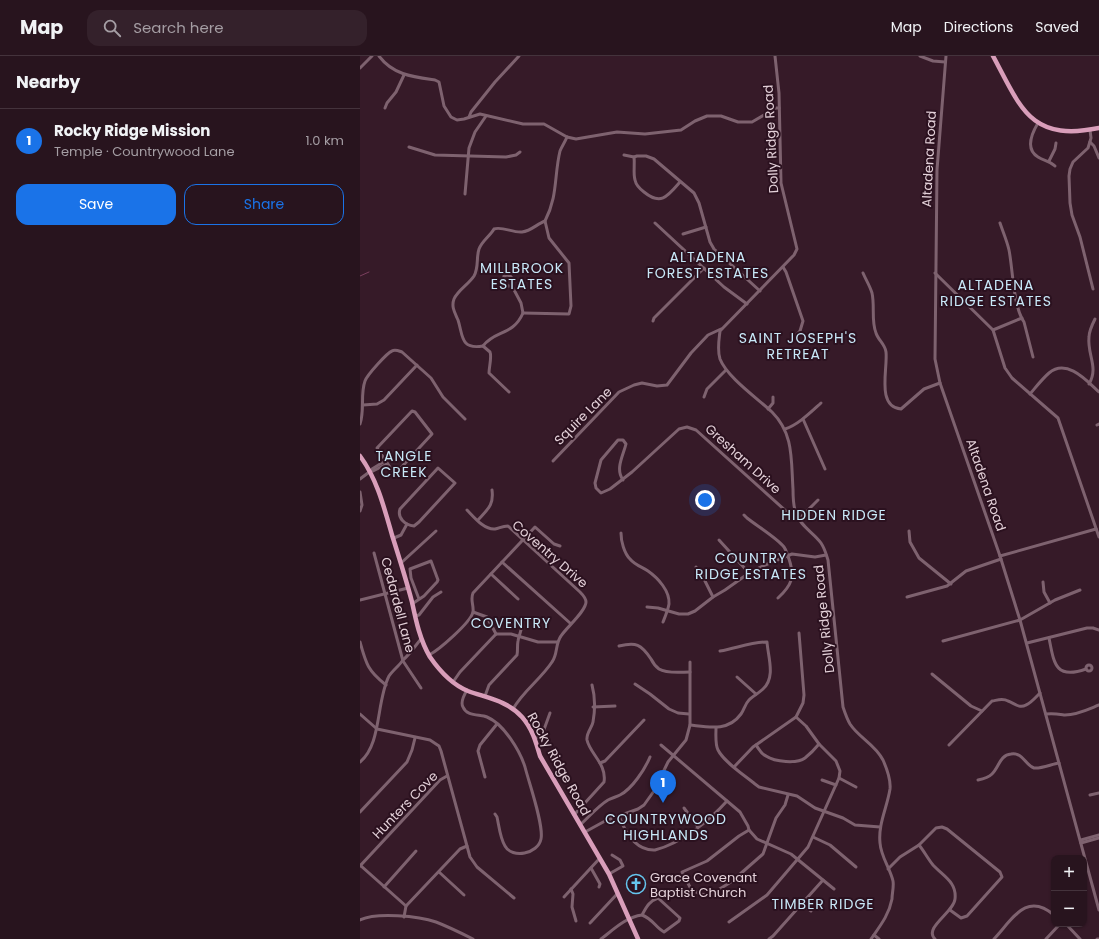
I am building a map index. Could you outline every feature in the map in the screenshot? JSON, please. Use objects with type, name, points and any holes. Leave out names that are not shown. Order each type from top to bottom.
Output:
[{"type":"main road","points":[[993,56],[1018,103],[1025,112],[1038,123],[1058,131],[1073,132],[1099,128]]},
{"type":"main road","name":"Rocky Ridge Road","points":[[360,456],[371,471],[381,496],[408,588],[421,639],[429,655],[441,671],[453,682],[467,690],[502,702],[513,709],[526,722],[535,739],[540,756],[609,874],[638,939]]},
{"type":"street","points":[[360,68],[372,56]]},
{"type":"street","points":[[379,56],[388,65],[404,75],[437,80],[441,84],[444,106],[451,117],[457,120],[480,114],[523,124],[544,124],[567,137],[580,139],[618,132],[645,134],[681,130],[695,121],[707,116],[721,116],[745,123],[752,122],[776,108],[779,108]]},
{"type":"street","points":[[469,117],[471,112],[495,82],[519,56]]},
{"type":"street","name":"Dolly Ridge Road","points":[[775,56],[780,93],[781,183],[797,249],[794,255],[783,267],[720,331],[718,347],[720,359],[726,370],[779,419],[785,428],[790,448],[793,503],[796,515],[821,543],[828,560],[843,707],[851,725],[876,749],[883,760],[890,780],[890,790],[880,827],[880,843],[893,880],[893,887],[891,901],[886,917],[871,939]]},
{"type":"street","points":[[920,56],[933,61],[945,62]]},
{"type":"street","name":"Altadena Road","points":[[946,56],[937,170],[935,359],[940,383],[1001,558],[1027,643],[1099,910]]},
{"type":"street","points":[[385,108],[386,103],[396,92],[404,75]]},
{"type":"street","points":[[465,194],[472,137],[486,116]]},
{"type":"street","points":[[1038,123],[1031,139],[1031,148],[1038,157],[1049,161],[1055,166]]},
{"type":"street","points":[[1090,130],[1090,142],[1084,153],[1073,162],[1069,176],[1072,215],[1080,237],[1093,289]]},
{"type":"street","points":[[508,392],[489,373],[490,352],[483,346],[472,346],[466,344],[462,339],[453,304],[456,296],[476,272],[480,247],[494,229],[498,228],[514,232],[523,232],[545,221],[555,192],[561,150],[567,137]]},
{"type":"street","points":[[1090,142],[1094,146],[1099,158]]},
{"type":"street","points":[[1049,161],[1056,143]]},
{"type":"street","points":[[408,147],[435,155],[506,157],[516,155],[520,152]]},
{"type":"street","points":[[624,155],[634,157],[646,156],[654,159],[690,190],[697,198],[710,242],[714,250],[760,291]]},
{"type":"street","points":[[634,157],[635,180],[638,187],[651,198],[665,198],[680,182]]},
{"type":"street","points":[[523,313],[569,314],[571,306],[569,263],[549,238],[545,221]]},
{"type":"street","points":[[655,223],[724,287],[746,304]]},
{"type":"street","points":[[1000,223],[1009,250],[1015,294],[1033,357]]},
{"type":"street","points":[[683,234],[706,227]]},
{"type":"street","points":[[783,267],[803,320],[800,331],[792,340]]},
{"type":"street","points":[[653,321],[654,318],[704,268]]},
{"type":"street","points":[[863,273],[872,293],[875,332],[886,351],[885,392],[887,399],[896,408],[901,409],[924,389],[940,383]]},
{"type":"street","points":[[935,273],[993,330],[1008,373],[1012,378],[1058,418],[1099,537]]},
{"type":"street","points":[[483,346],[488,341],[515,326],[520,320],[523,313],[521,303],[512,286]]},
{"type":"street","points":[[993,330],[1022,318]]},
{"type":"street","points":[[1089,384],[1095,372],[1089,348],[1090,329],[1095,319]]},
{"type":"street","name":"Squire Lane","points":[[553,461],[619,392],[642,383],[657,386],[667,385],[691,352],[708,335],[722,329]]},
{"type":"street","points":[[360,424],[363,405],[361,391],[365,381],[393,350],[402,352],[417,365],[432,380],[443,397],[465,419]]},
{"type":"street","points":[[363,405],[377,404],[384,400],[417,365]]},
{"type":"street","points":[[1030,394],[1050,372],[1060,368],[1072,370],[1099,392]]},
{"type":"street","points":[[704,397],[707,389],[726,370]]},
{"type":"street","points":[[768,409],[773,403],[773,397]]},
{"type":"street","points":[[785,428],[788,428],[803,419],[821,403]]},
{"type":"street","points":[[412,411],[414,411],[432,435],[395,473],[386,462],[377,448],[412,411]]},
{"type":"street","points":[[803,419],[825,469]]},
{"type":"street","name":"Gresham Drive","points":[[623,480],[619,470],[626,444],[625,440],[618,440],[601,460],[595,483],[596,488],[601,493],[610,490],[623,480],[642,464],[674,432],[683,427],[690,427],[696,430],[787,512],[792,515],[796,515]]},
{"type":"street","points":[[360,478],[372,469],[386,462]]},
{"type":"street","points":[[438,468],[455,483],[419,522],[414,526],[407,524],[400,517],[400,509],[438,468]]},
{"type":"street","points":[[478,520],[492,502],[492,490]]},
{"type":"street","points":[[360,492],[362,506],[360,511]]},
{"type":"street","points":[[799,519],[818,500]]},
{"type":"street","name":"Coventry Drive","points":[[467,510],[484,526],[489,528],[495,529],[508,526],[585,597],[586,604],[584,608],[570,623],[557,642],[556,652],[552,662],[518,700],[513,709]]},
{"type":"street","points":[[744,515],[785,548],[792,567],[792,576],[790,585],[778,598]]},
{"type":"street","points":[[394,538],[401,535],[407,524]]},
{"type":"street","points":[[429,655],[444,646],[469,618],[473,612],[473,593],[535,527],[554,544],[560,546]]},
{"type":"street","points":[[907,597],[941,589],[951,584],[966,571],[1001,558],[1096,529]]},
{"type":"street","points":[[401,563],[436,531]]},
{"type":"street","points":[[909,531],[910,542],[919,558],[951,584]]},
{"type":"street","points":[[621,533],[626,553],[629,558],[636,565],[654,575],[663,586],[669,598],[667,611],[663,622]]},
{"type":"street","points":[[719,540],[749,573]]},
{"type":"street","name":"Cedardell Lane","points":[[374,553],[403,661],[421,688]]},
{"type":"street","points":[[646,607],[679,614],[688,614],[696,611],[713,597],[726,590],[749,573],[788,556],[796,553],[815,557],[826,555]]},
{"type":"street","points":[[412,604],[419,599],[430,591],[438,580],[431,561],[410,569],[411,578],[419,599]]},
{"type":"street","points":[[502,562],[570,623]]},
{"type":"street","points":[[696,567],[713,597]]},
{"type":"street","points":[[491,574],[518,599]]},
{"type":"street","points":[[1043,582],[1044,592],[1050,603]]},
{"type":"street","points":[[360,600],[408,588]]},
{"type":"street","points":[[943,641],[1020,620],[1050,603],[1080,590]]},
{"type":"street","points":[[415,616],[419,615],[433,597],[441,592]]},
{"type":"street","points":[[473,612],[487,617],[496,634]]},
{"type":"street","points":[[485,696],[489,685],[517,655],[522,626],[521,620]]},
{"type":"street","points":[[1027,643],[1087,628],[1099,630]]},
{"type":"street","points":[[453,682],[460,672],[496,634],[506,633],[538,642],[557,642]]},
{"type":"street","points":[[734,767],[750,749],[796,718],[803,703],[804,695],[799,633]]},
{"type":"street","points":[[1049,638],[1054,659],[1064,673],[1076,673],[1086,669]]},
{"type":"street","points":[[360,762],[368,754],[377,729],[377,721],[389,676],[421,639]]},
{"type":"street","points":[[360,642],[365,662],[369,669],[375,677],[386,685]]},
{"type":"street","points":[[690,725],[716,728],[727,726],[741,714],[749,700],[764,689],[769,682],[771,673],[767,642],[754,642],[737,648],[720,651]]},
{"type":"street","points":[[619,646],[633,644],[641,647],[646,650],[654,665],[662,671],[690,672]]},
{"type":"street","points":[[584,832],[618,816],[638,809],[644,805],[654,792],[664,768],[686,740],[690,725],[690,662]]},
{"type":"street","points":[[932,674],[971,706],[982,711]]},
{"type":"street","points":[[737,677],[756,694]]},
{"type":"street","points":[[635,684],[669,709],[678,713],[689,714]]},
{"type":"street","points":[[574,815],[604,782],[605,776],[600,763],[588,742],[587,736],[593,723],[594,707],[592,685]]},
{"type":"street","points":[[467,690],[462,701],[462,707],[475,715],[488,717],[494,721],[504,730],[521,755],[540,824],[541,839],[538,847],[532,851],[524,853],[514,853],[507,850],[504,846],[495,814]]},
{"type":"street","points":[[949,745],[992,701],[1001,699],[1008,700],[1017,706],[1026,705],[1040,693]]},
{"type":"street","points":[[1046,714],[1054,712],[1065,715],[1072,714],[1099,705]]},
{"type":"street","points":[[594,707],[615,706]]},
{"type":"street","points":[[535,739],[542,735],[550,713]]},
{"type":"street","points":[[360,714],[377,729],[414,738],[430,740],[439,746],[470,857],[477,867],[514,898]]},
{"type":"street","points":[[729,922],[767,895],[808,847],[839,778],[840,771],[838,764],[819,744],[806,726],[796,718]]},
{"type":"street","points":[[600,763],[605,761],[644,720]]},
{"type":"street","points":[[485,777],[478,752],[480,745],[497,724]]},
{"type":"street","points":[[716,728],[716,746],[722,756],[760,787],[797,796],[823,812],[843,818],[855,825],[880,827]]},
{"type":"street","points":[[360,812],[407,762],[412,752],[414,738]]},
{"type":"street","points":[[756,745],[766,756],[791,762],[805,758],[819,744]]},
{"type":"street","points":[[661,745],[740,812],[749,830],[757,839],[786,850],[834,889]]},
{"type":"street","points":[[978,780],[992,774],[1003,757],[1010,754],[1020,756],[1028,764],[1036,768],[1059,763]]},
{"type":"street","points":[[580,825],[607,800],[620,795],[628,789],[644,770],[650,756]]},
{"type":"street","name":"Hunters Cove","points":[[360,865],[440,780],[447,776]]},
{"type":"street","points":[[839,778],[856,787]]},
{"type":"street","points":[[822,780],[836,785]]},
{"type":"street","points":[[1090,795],[1099,793]]},
{"type":"street","points":[[749,830],[707,861],[682,872],[691,889],[700,894],[712,893],[731,882],[763,854],[776,818],[785,805],[788,795]]},
{"type":"street","points":[[618,816],[628,836],[643,848],[650,850],[660,849],[689,835],[728,801]]},
{"type":"street","points":[[684,808],[698,827]]},
{"type":"street","points":[[888,869],[900,857],[919,844],[936,828],[942,827],[947,829],[1002,874],[1002,877],[967,916],[961,918],[950,910]]},
{"type":"street","points":[[813,837],[830,845],[856,867]]},
{"type":"street","points":[[1081,841],[1098,837]]},
{"type":"street","points":[[919,844],[934,865],[949,878],[955,891],[954,904],[932,931],[935,939]]},
{"type":"street","points":[[404,916],[406,906],[460,849],[466,846]]},
{"type":"street","points":[[384,887],[416,851]]},
{"type":"street","points":[[609,874],[623,866],[620,860],[612,855]]},
{"type":"street","points":[[564,897],[600,858]]},
{"type":"street","points":[[360,865],[406,906]]},
{"type":"street","points":[[591,868],[600,884],[599,887]]},
{"type":"street","points":[[439,872],[464,895]]},
{"type":"street","points":[[769,939],[822,880]]},
{"type":"street","points":[[570,889],[573,894],[572,908],[576,921]]},
{"type":"street","points":[[590,923],[618,893]]},
{"type":"street","points":[[601,939],[620,924],[636,916],[642,915],[653,921],[661,931],[664,932],[679,921],[680,918],[658,898],[649,903],[642,915]]},
{"type":"street","points":[[802,904],[811,911]]},
{"type":"street","points":[[994,939],[1019,912],[1029,906],[1036,905],[1051,912]]},
{"type":"street","points":[[360,920],[368,916],[378,915],[426,919],[437,922],[473,939]]},
{"type":"street","points":[[1046,939],[1057,927]]},
{"type":"street","points":[[1069,927],[1080,939]]},
{"type":"street","points":[[874,934],[879,939]]},
{"type":"waterway","points":[[360,276],[369,272]]},
{"type":"place","name":"Rocky Ridge Mission","points":[[663,803]]},
{"type":"place","name":"Grace Covenant Baptist Church","points":[[636,884]]},
{"type":"district","name":"ALTADENA FOREST ESTATES","points":[[708,266]]},
{"type":"district","name":"MILLBROOK ESTATES","points":[[522,276]]},
{"type":"district","name":"ALTADENA RIDGE ESTATES","points":[[996,294]]},
{"type":"district","name":"SAINT JOSEPH'S RETREAT","points":[[798,346]]},
{"type":"district","name":"TANGLE CREEK","points":[[404,464]]},
{"type":"district","name":"HIDDEN RIDGE","points":[[834,515]]},
{"type":"district","name":"COUNTRY RIDGE ESTATES","points":[[751,566]]},
{"type":"district","name":"COVENTRY","points":[[511,623]]},
{"type":"district","name":"COUNTRYWOOD HIGHLANDS","points":[[666,828]]},
{"type":"district","name":"TIMBER RIDGE","points":[[823,904]]}]
